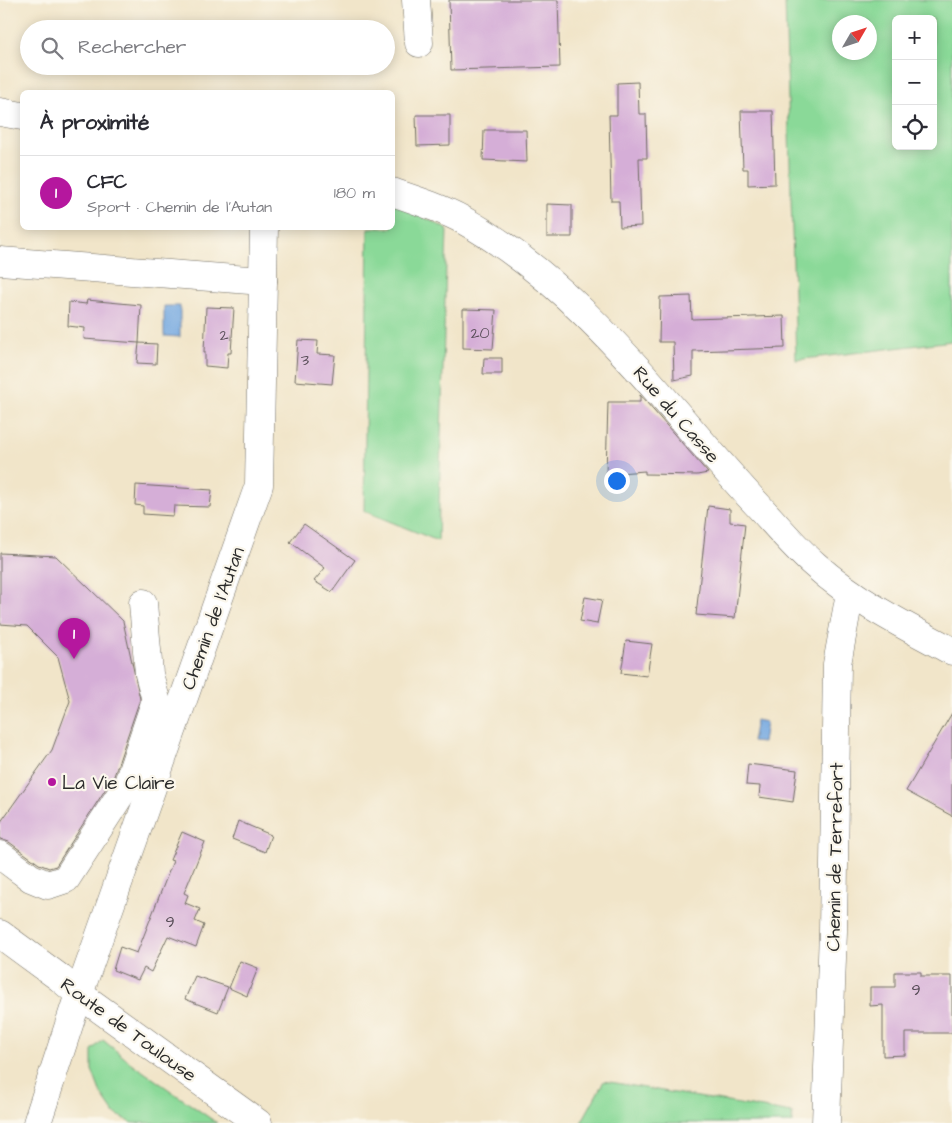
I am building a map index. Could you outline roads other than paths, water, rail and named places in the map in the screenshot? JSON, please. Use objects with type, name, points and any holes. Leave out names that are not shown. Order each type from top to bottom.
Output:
[{"type":"street","points":[[416,0],[419,42]]},
{"type":"street","points":[[0,112],[20,116]]},
{"type":"street","name":"Rue du Casse","points":[[395,193],[462,219],[536,270],[579,307],[661,394],[773,522],[814,564],[850,593],[912,630],[952,651]]},
{"type":"street","name":"Chemin de l'Autan","points":[[37,1123],[79,994],[259,485],[264,230]]},
{"type":"street","points":[[0,261],[263,281]]},
{"type":"street","name":"Chemin de Terrefort","points":[[826,1123],[833,931],[838,664],[850,593]]},
{"type":"street","points":[[0,855],[31,878],[48,885],[66,879],[128,782],[156,700],[149,674],[143,603]]},
{"type":"street","name":"Route de Toulouse","points":[[0,934],[79,994],[258,1123]]},
{"type":"water","points":[[164,306],[180,306],[180,337],[164,336]]},
{"type":"water","points":[[756,720],[766,722],[763,743],[752,742]]},
{"type":"place","name":"CFC","points":[[74,659]]},
{"type":"place","name":"La Vie Claire","points":[[52,782]]}]
